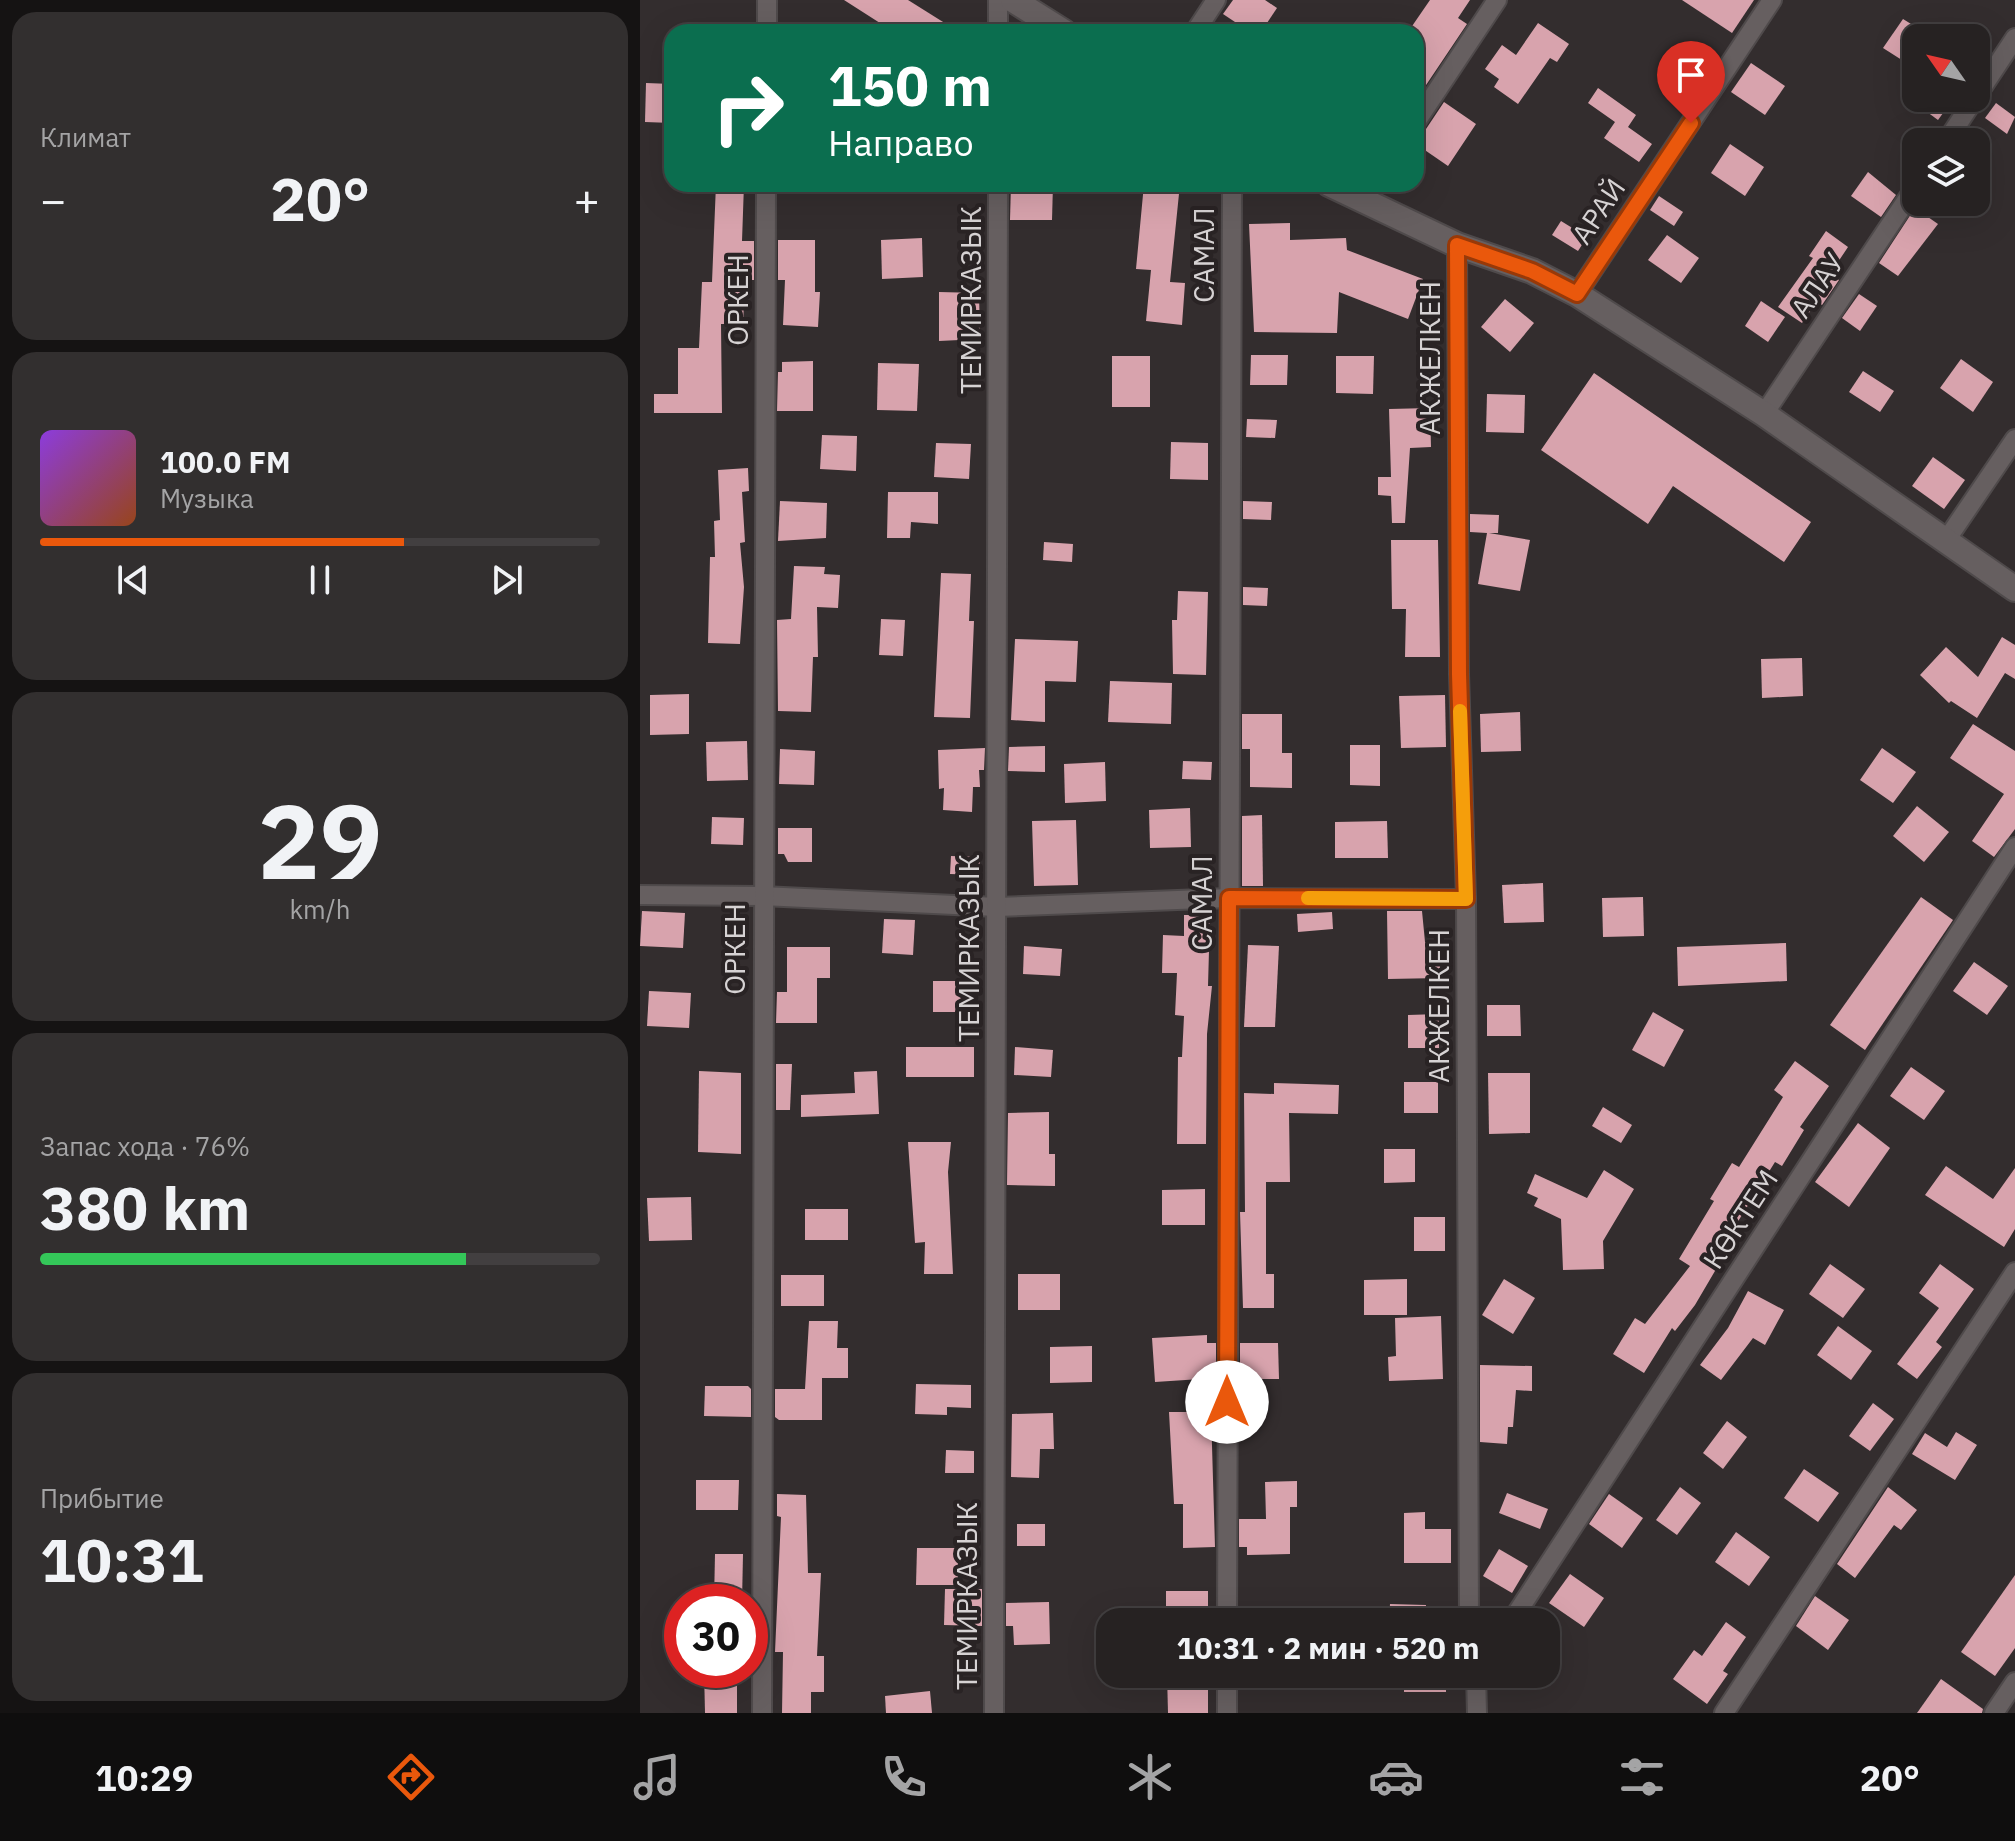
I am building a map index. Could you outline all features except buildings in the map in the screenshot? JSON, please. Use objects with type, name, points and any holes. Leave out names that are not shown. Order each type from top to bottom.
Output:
[{"type":"street","points":[[767,0],[767,24]]},
{"type":"street","points":[[998,0],[998,24]]},
{"type":"street","points":[[1013,0],[1051,24]]},
{"type":"street","points":[[1200,24],[1216,0]]},
{"type":"street","points":[[1424,110],[1497,0]]},
{"type":"street","name":"АРАЙ","points":[[1577,294],[1772,0]]},
{"type":"street","points":[[1990,76],[2015,38]]},
{"type":"street","name":"ОРКЕН","points":[[762,1713],[766,192]]},
{"type":"street","name":"ТЕМИРКАЗЫК","points":[[994,1713],[998,192]]},
{"type":"street","name":"САМАЛ","points":[[1227,1608],[1232,192]]},
{"type":"street","points":[[1369,192],[1457,245],[1532,271],[1577,294],[1764,414],[2015,589]]},
{"type":"street","name":"АЛАУ","points":[[1764,414],[1902,207]]},
{"type":"street","name":"АКЖЕЛКЕН","points":[[1457,245],[1459,674],[1466,899],[1469,1608]]},
{"type":"street","points":[[1947,539],[2015,439]]},
{"type":"street","name":"КӨКТЕМ","points":[[1520,1608],[2015,847]]},
{"type":"street","points":[[640,895],[762,896],[997,907],[1229,898],[1466,899]]},
{"type":"street","points":[[1724,1713],[2015,1272]]},
{"type":"street","points":[[1994,1713],[2015,1682]]},
{"type":"street","points":[[1227,1688],[1227,1713]]},
{"type":"street","points":[[1477,1688],[1477,1713]]},
{"type":"slow traffic","points":[[1308,898],[1466,899],[1460,711]]},
{"type":"route","points":[[1227,1402],[1229,898],[1466,899],[1459,674],[1457,245],[1532,271],[1577,294],[1691,123]]}]
